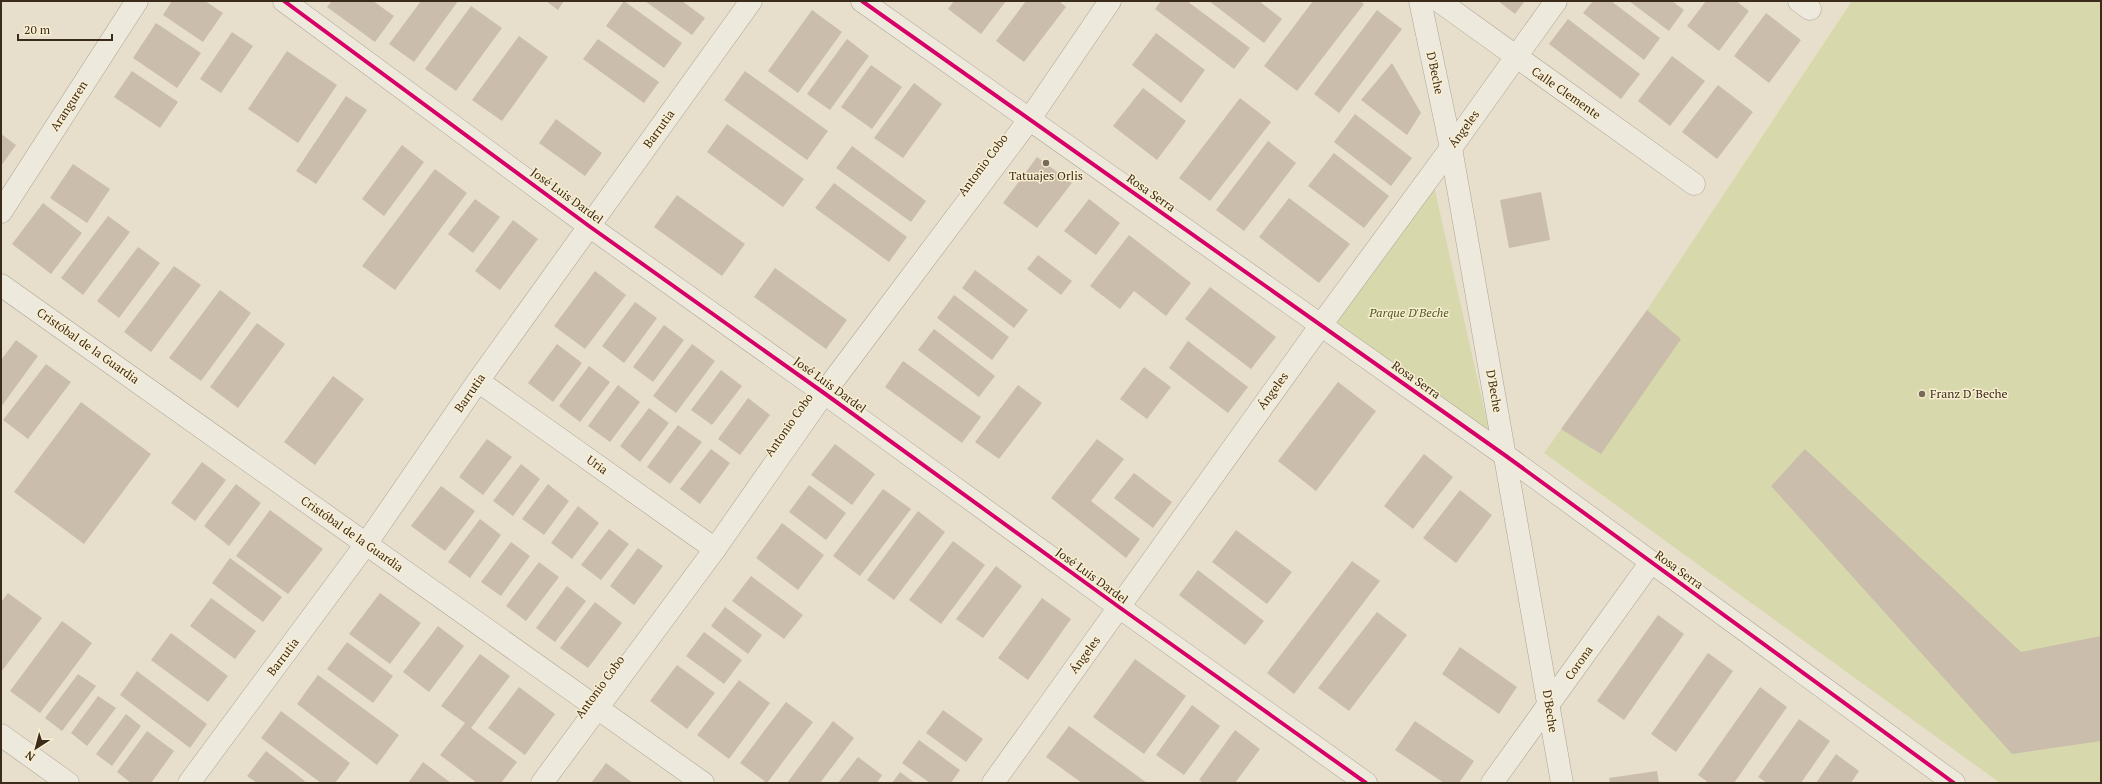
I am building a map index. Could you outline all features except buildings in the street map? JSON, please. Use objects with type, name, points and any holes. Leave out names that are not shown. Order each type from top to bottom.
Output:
[{"type":"street","name":"Aranguren","points":[[1,212],[137,1]]},
{"type":"street","name":"José Luis Dardel","points":[[284,1],[589,226],[824,393],[1119,608],[1366,783]]},
{"type":"street","name":"Barrutia","points":[[189,783],[366,544],[478,381],[751,1]]},
{"type":"street","name":"Rosa Serra","points":[[862,1],[1506,456],[1954,783]]},
{"type":"street","name":"Antonio Cobo","points":[[542,783],[715,549],[824,393],[1029,120],[1110,1]]},
{"type":"street","name":"D'Beche","points":[[1420,1],[1451,148],[1562,783]]},
{"type":"street","name":"Calle Clemente","points":[[1438,1],[1694,184]]},
{"type":"street","name":"Ángeles","points":[[993,783],[1320,325],[1451,148],[1556,1]]},
{"type":"street","name":"Cristóbal de la Guardia","points":[[1,285],[703,783]]},
{"type":"street","name":"Uria","points":[[478,381],[715,549]]},
{"type":"street","name":"Corona","points":[[1492,783],[1651,562]]},
{"type":"street","points":[[1,735],[68,783]]},
{"type":"green space","name":"Franz D´Beche","points":[[1852,1],[2101,1],[2101,783],[2000,783],[1544,453],[1647,310]]},
{"type":"green space","name":"Parque D'Beche","points":[[1434,186],[1490,435],[1335,324]]},
{"type":"cycle path","points":[[284,1],[589,226],[1366,783]]},
{"type":"cycle path","points":[[862,1],[1506,456],[1954,783]]},
{"type":"place","name":"Tatuajes Orlis","points":[[1046,163]]},
{"type":"place","name":"Franz D´Beche","points":[[1922,394]]}]
